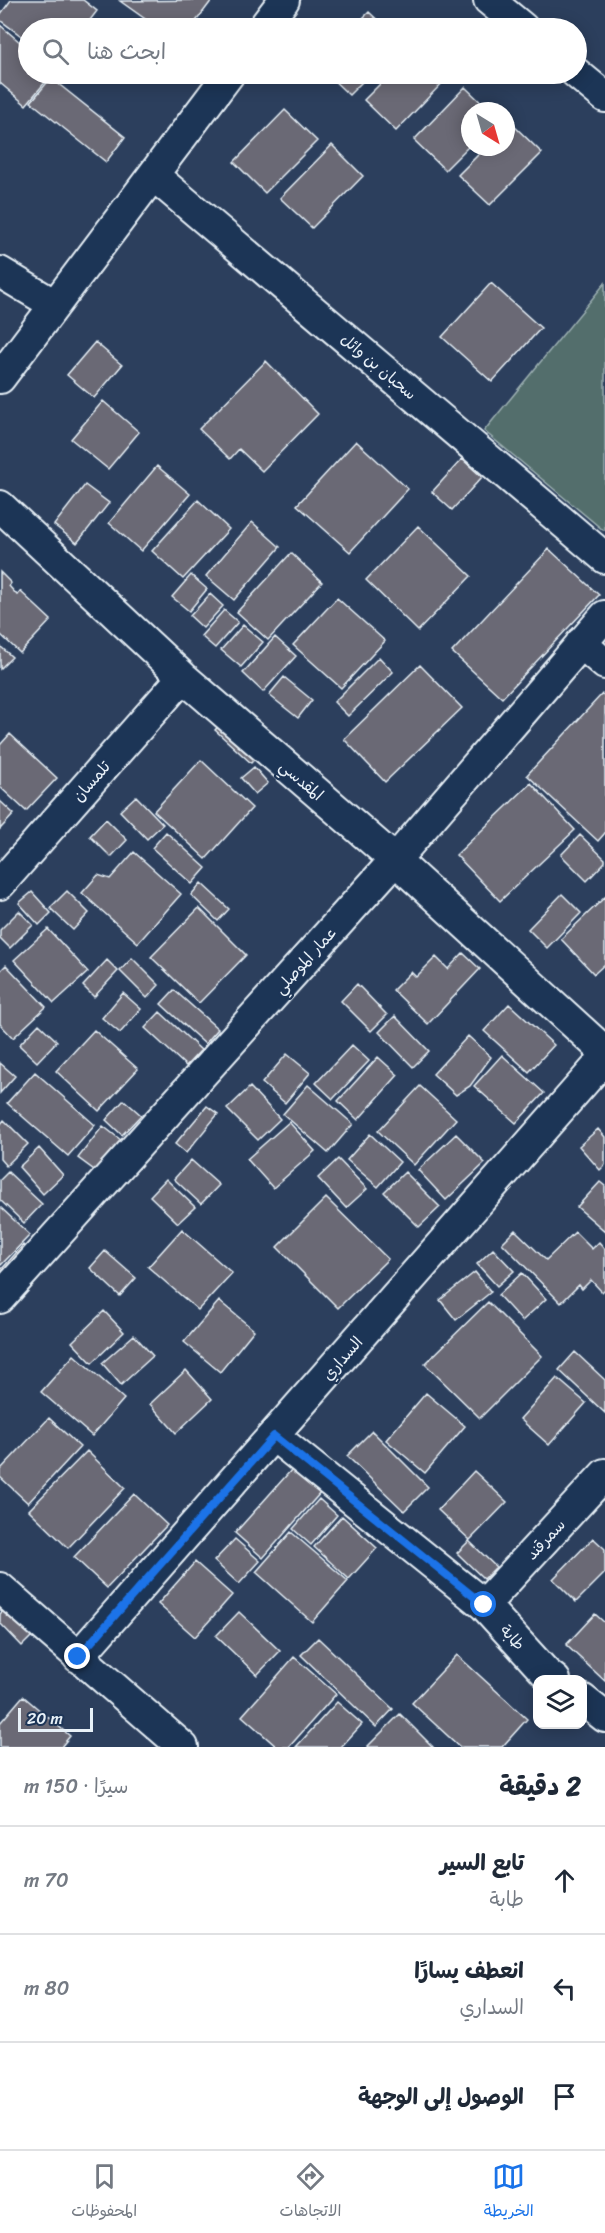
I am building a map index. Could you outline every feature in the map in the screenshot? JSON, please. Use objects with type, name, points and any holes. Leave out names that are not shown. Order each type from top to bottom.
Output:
[{"type":"street","points":[[270,18],[284,0]]},
{"type":"street","points":[[489,0],[511,18]]},
{"type":"street","points":[[587,82],[605,97]]},
{"type":"street","points":[[0,378],[221,84]]},
{"type":"street","name":"سحبان بن وائل","points":[[153,175],[605,558]]},
{"type":"street","points":[[0,272],[55,305]]},
{"type":"street","name":"المقدسي","points":[[0,506],[183,677],[395,860],[605,1052]]},
{"type":"street","name":"عمار الموصلي","points":[[0,1298],[395,860],[605,616]]},
{"type":"street","points":[[581,643],[605,664]]},
{"type":"street","name":"تلمسان","points":[[0,884],[183,677]]},
{"type":"street","name":"السداري","points":[[78,1657],[605,1058]]},
{"type":"street","name":"طابة","points":[[274,1436],[484,1605],[549,1675]]},
{"type":"street","name":"سمرقند","points":[[484,1605],[605,1474]]},
{"type":"street","points":[[0,1588],[183,1747]]},
{"type":"street","points":[[587,1703],[605,1717]]},
{"type":"green space","points":[[605,283],[605,530],[603,530],[484,431]]},
{"type":"building","points":[[11,0],[83,0],[97,11],[92,18],[18,18],[18,34],[0,20],[0,15]]},
{"type":"building","points":[[212,0],[198,18],[144,18],[120,1]]},
{"type":"building","points":[[369,12],[375,18],[363,18]]},
{"type":"building","points":[[0,25],[18,40],[18,84],[44,84],[26,105],[0,83]]},
{"type":"building","points":[[46,84],[59,84],[125,137],[106,162],[31,102]]},
{"type":"building","points":[[337,84],[360,84],[349,95]]},
{"type":"building","points":[[380,84],[441,84],[396,131],[364,100]]},
{"type":"building","points":[[465,87],[481,102],[461,102],[461,154],[445,170],[414,140]]},
{"type":"building","points":[[285,110],[317,141],[265,193],[234,162]]},
{"type":"building","points":[[515,127],[542,153],[490,205],[458,175],[477,156],[515,156]]},
{"type":"building","points":[[332,145],[363,176],[312,228],[280,198]]},
{"type":"building","points":[[491,283],[541,328],[492,382],[442,337]]},
{"type":"building","points":[[95,342],[122,365],[94,398],[67,375]]},
{"type":"building","points":[[266,361],[318,414],[262,471],[239,449],[230,459],[199,429]]},
{"type":"building","points":[[103,401],[139,432],[108,469],[71,439]]},
{"type":"building","points":[[356,441],[408,489],[350,552],[297,505]]},
{"type":"building","points":[[462,459],[482,477],[452,510],[432,492]]},
{"type":"building","points":[[157,466],[190,494],[141,551],[109,523]]},
{"type":"building","points":[[85,485],[109,503],[77,543],[54,525]]},
{"type":"building","points":[[198,500],[229,529],[183,579],[152,551]]},
{"type":"building","points":[[252,522],[280,547],[234,600],[206,576]]},
{"type":"building","points":[[418,526],[471,576],[418,631],[366,580]]},
{"type":"building","points":[[549,549],[599,595],[502,698],[452,652]]},
{"type":"building","points":[[291,553],[322,582],[268,640],[237,612]]},
{"type":"building","points":[[0,572],[11,583],[9,586],[17,595],[20,591],[51,620],[20,653],[0,634]]},
{"type":"building","points":[[191,575],[207,589],[189,611],[172,597]]},
{"type":"building","points":[[210,594],[223,606],[203,628],[190,616]]},
{"type":"building","points":[[337,598],[385,641],[341,688],[293,645]]},
{"type":"building","points":[[224,610],[238,622],[215,648],[201,636]]},
{"type":"building","points":[[243,625],[263,642],[241,667],[221,650]]},
{"type":"building","points":[[275,637],[296,656],[263,692],[243,673]]},
{"type":"building","points":[[0,646],[12,657],[0,669]]},
{"type":"building","points":[[379,657],[393,672],[348,716],[334,702]]},
{"type":"building","points":[[420,665],[462,708],[385,782],[344,739]]},
{"type":"building","points":[[284,677],[312,700],[298,718],[269,695]]},
{"type":"building","points":[[602,694],[605,697],[605,833],[598,841],[527,775]]},
{"type":"building","points":[[225,719],[261,752],[251,763],[215,730]]},
{"type":"building","points":[[10,734],[57,778],[26,811],[0,787],[0,745]]},
{"type":"building","points":[[201,760],[252,808],[206,859],[154,811]]},
{"type":"building","points":[[254,767],[268,783],[255,794],[241,778]]},
{"type":"building","points":[[531,783],[575,830],[500,901],[456,855]]},
{"type":"building","points":[[136,796],[163,824],[147,839],[120,811]]},
{"type":"building","points":[[0,801],[14,814],[0,829]]},
{"type":"building","points":[[106,819],[127,840],[111,857],[90,836]]},
{"type":"building","points":[[166,832],[206,868],[192,884],[152,848]]},
{"type":"building","points":[[580,835],[605,859],[605,862],[587,881],[561,855]]},
{"type":"building","points":[[134,852],[181,894],[138,943],[82,893],[98,875],[110,879]]},
{"type":"building","points":[[201,883],[229,909],[218,921],[191,895]]},
{"type":"building","points":[[67,891],[89,913],[73,930],[50,908]]},
{"type":"building","points":[[32,892],[51,913],[39,925],[19,903]]},
{"type":"building","points":[[562,894],[581,913],[547,948],[528,929]]},
{"type":"building","points":[[605,897],[605,964],[594,974],[561,939]]},
{"type":"building","points":[[199,908],[246,955],[199,1003],[151,957]]},
{"type":"building","points":[[19,911],[33,925],[10,948],[0,938],[0,930]]},
{"type":"building","points":[[48,929],[88,972],[54,1003],[14,960]]},
{"type":"building","points":[[463,953],[480,969],[428,1024],[393,990],[411,972],[416,977],[436,957],[448,969]]},
{"type":"building","points":[[132,958],[159,985],[147,998],[120,971]]},
{"type":"building","points":[[107,960],[118,971],[94,997],[83,986]]},
{"type":"building","points":[[6,965],[46,1007],[13,1038],[0,1024],[0,971]]},
{"type":"building","points":[[357,984],[387,1015],[371,1031],[341,1001]]},
{"type":"building","points":[[174,990],[218,1029],[205,1044],[161,1004]]},
{"type":"building","points":[[123,993],[141,1009],[120,1033],[102,1018]]},
{"type":"building","points":[[509,1004],[554,1045],[529,1072],[484,1031]]},
{"type":"building","points":[[160,1012],[201,1050],[186,1066],[145,1028]]},
{"type":"building","points":[[395,1016],[429,1051],[413,1067],[379,1032]]},
{"type":"building","points":[[39,1024],[57,1041],[37,1062],[19,1045]]},
{"type":"building","points":[[94,1030],[138,1069],[99,1111],[56,1071]]},
{"type":"building","points":[[468,1036],[491,1057],[470,1086],[456,1095],[433,1074]]},
{"type":"building","points":[[352,1045],[369,1061],[333,1099],[316,1083]]},
{"type":"building","points":[[287,1054],[310,1073],[285,1103],[262,1083]]},
{"type":"building","points":[[502,1055],[544,1093],[516,1123],[474,1086]]},
{"type":"building","points":[[378,1057],[398,1075],[358,1120],[338,1101]]},
{"type":"building","points":[[0,1063],[15,1076],[0,1093]]},
{"type":"building","points":[[35,1072],[95,1125],[68,1156],[7,1103]]},
{"type":"building","points":[[308,1085],[353,1124],[328,1153],[283,1114]]},
{"type":"building","points":[[420,1086],[456,1119],[414,1165],[378,1131]]},
{"type":"building","points":[[250,1087],[280,1119],[258,1140],[227,1109]]},
{"type":"building","points":[[124,1100],[141,1115],[122,1135],[106,1120]]},
{"type":"building","points":[[207,1106],[218,1114],[186,1153],[175,1144]]},
{"type":"building","points":[[4,1120],[28,1144],[6,1166],[0,1159],[0,1125]]},
{"type":"building","points":[[289,1122],[315,1151],[273,1188],[247,1159]]},
{"type":"building","points":[[103,1126],[126,1144],[101,1175],[78,1158]]},
{"type":"building","points":[[598,1129],[605,1137],[605,1165],[600,1170],[579,1146]]},
{"type":"building","points":[[370,1134],[400,1162],[378,1187],[347,1160]]},
{"type":"building","points":[[456,1134],[485,1163],[446,1200],[418,1170]]},
{"type":"building","points":[[39,1148],[63,1175],[43,1194],[19,1167]]},
{"type":"building","points":[[338,1159],[367,1189],[346,1208],[318,1178]]},
{"type":"building","points":[[191,1160],[219,1185],[201,1204],[174,1179]]},
{"type":"building","points":[[8,1172],[42,1204],[24,1223],[0,1200],[0,1180]]},
{"type":"building","points":[[405,1172],[440,1207],[419,1227],[384,1192]]},
{"type":"building","points":[[166,1179],[195,1207],[178,1223],[150,1196]]},
{"type":"building","points":[[600,1182],[605,1186],[605,1231],[577,1207]]},
{"type":"building","points":[[326,1198],[388,1259],[338,1308],[277,1247]]},
{"type":"building","points":[[0,1207],[30,1235],[1,1265],[0,1265]]},
{"type":"building","points":[[182,1229],[232,1273],[198,1310],[148,1267]]},
{"type":"building","points":[[515,1230],[546,1260],[575,1232],[592,1249],[599,1242],[605,1249],[605,1289],[602,1292],[591,1280],[582,1289],[579,1285],[561,1303],[502,1243]]},
{"type":"building","points":[[23,1245],[33,1254],[0,1287],[0,1271]]},
{"type":"building","points":[[493,1249],[514,1271],[497,1286],[477,1264]]},
{"type":"building","points":[[105,1251],[136,1278],[120,1296],[90,1268]]},
{"type":"building","points":[[475,1272],[491,1292],[456,1320],[440,1300]]},
{"type":"building","points":[[522,1273],[546,1299],[522,1321],[498,1295]]},
{"type":"building","points":[[219,1301],[254,1330],[220,1372],[184,1342]]},
{"type":"building","points":[[488,1302],[542,1356],[480,1418],[425,1364]]},
{"type":"building","points":[[104,1311],[124,1332],[92,1363],[72,1342]]},
{"type":"building","points":[[134,1335],[153,1356],[121,1385],[102,1363]]},
{"type":"building","points":[[575,1352],[605,1380],[605,1413],[559,1370]]},
{"type":"building","points":[[74,1355],[124,1399],[92,1436],[41,1392]]},
{"type":"building","points":[[186,1370],[212,1399],[176,1433],[150,1404]]},
{"type":"building","points":[[557,1378],[586,1403],[549,1445],[520,1419]]},
{"type":"building","points":[[426,1393],[465,1426],[425,1473],[386,1440]]},
{"type":"building","points":[[49,1418],[80,1447],[28,1503],[0,1477],[0,1470]]},
{"type":"building","points":[[372,1431],[428,1487],[404,1511],[347,1456]]},
{"type":"building","points":[[87,1451],[125,1488],[68,1548],[29,1510]]},
{"type":"building","points":[[293,1468],[321,1492],[263,1558],[235,1533]]},
{"type":"building","points":[[474,1471],[507,1502],[470,1540],[438,1510]]},
{"type":"building","points":[[134,1494],[167,1525],[107,1588],[74,1557]]},
{"type":"building","points":[[319,1499],[337,1515],[311,1545],[293,1529]]},
{"type":"building","points":[[342,1516],[377,1548],[349,1579],[314,1547]]},
{"type":"building","points":[[291,1532],[348,1581],[312,1622],[256,1572]]},
{"type":"building","points":[[593,1538],[605,1549],[605,1573],[576,1602],[553,1579]]},
{"type":"building","points":[[235,1539],[260,1561],[239,1584],[214,1561]]},
{"type":"building","points":[[469,1541],[496,1567],[484,1579],[457,1553]]},
{"type":"building","points":[[195,1562],[232,1595],[195,1637],[158,1604]]},
{"type":"building","points":[[9,1604],[36,1632],[22,1646],[0,1623],[0,1614]]},
{"type":"building","points":[[239,1612],[280,1651],[257,1675],[216,1636]]},
{"type":"building","points":[[595,1614],[605,1623],[605,1681],[566,1645]]},
{"type":"building","points":[[318,1638],[393,1709],[376,1727],[301,1655]]},
{"type":"building","points":[[457,1655],[527,1719],[502,1747],[460,1747],[412,1703]]},
{"type":"building","points":[[294,1657],[336,1694],[289,1747],[277,1747],[242,1716]]},
{"type":"building","points":[[23,1696],[70,1736],[61,1747],[0,1747],[0,1723]]},
{"type":"building","points":[[337,1702],[362,1724],[341,1747],[296,1747]]},
{"type":"building","points":[[400,1714],[433,1747],[367,1747]]},
{"type":"route","points":[[78,1657],[274,1436],[484,1605]]}]
